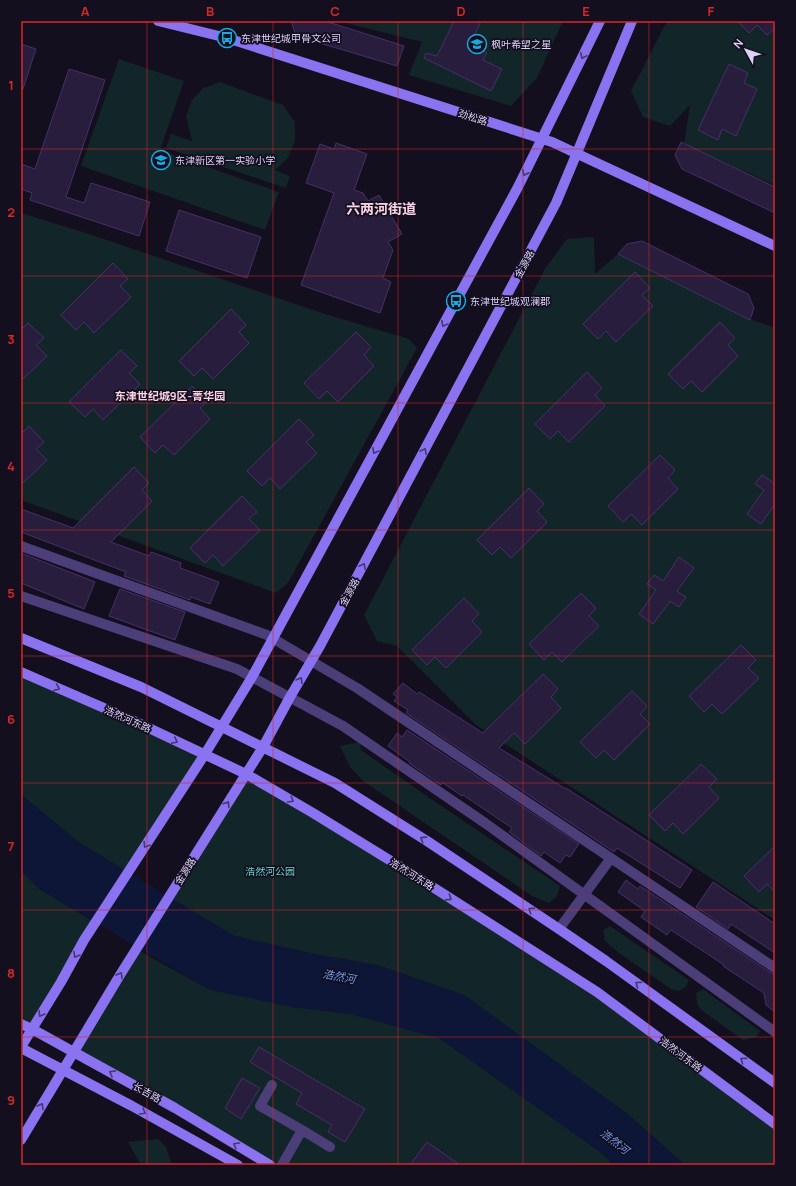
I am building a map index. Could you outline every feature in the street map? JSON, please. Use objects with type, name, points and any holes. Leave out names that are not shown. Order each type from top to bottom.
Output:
[{"type":"main road","name":"劲松路","points":[[158,21],[227,38],[552,142],[775,246]]},
{"type":"main road","points":[[21,1048],[84,940],[205,754],[252,677],[515,194],[600,21]]},
{"type":"main road","name":"金源路","points":[[21,1140],[99,1009],[263,747],[311,661],[548,219],[632,21]]},
{"type":"main road","points":[[626,35],[637,21]]},
{"type":"main road","points":[[21,638],[141,687],[335,783],[427,841],[606,961],[775,1083]]},
{"type":"main road","name":"浩然河东路","points":[[21,672],[134,721],[205,754],[246,774],[313,813],[417,877],[597,992],[775,1124]]},
{"type":"main road","name":"长吉路","points":[[21,1024],[32,1028],[175,1108],[270,1165]]},
{"type":"main road","name":"长吉路","points":[[21,1048],[132,1106],[238,1165]]},
{"type":"street","points":[[21,546],[273,638],[357,688],[775,968]]},
{"type":"street","points":[[21,596],[237,669],[343,726],[486,823],[775,1032]]},
{"type":"street","points":[[559,929],[611,858]]},
{"type":"street","points":[[272,1085],[260,1106],[330,1147]]},
{"type":"street","points":[[282,1165],[302,1130]]},
{"type":"green space","points":[[338,21],[563,21],[537,78],[511,106],[409,75],[422,42]]},
{"type":"green space","points":[[667,21],[775,21],[775,185],[684,144],[690,105],[670,126],[643,117],[631,91]]},
{"type":"green space","points":[[119,59],[184,81],[160,150],[279,192],[265,230],[81,166]]},
{"type":"green space","points":[[220,82],[283,105],[295,122],[295,141],[288,158],[275,170],[290,176],[286,188],[166,148],[171,134],[192,141],[186,116],[192,100],[203,88]]},
{"type":"green space","points":[[21,213],[92,235],[322,313],[409,339],[417,348],[288,583],[276,593],[21,500]]},
{"type":"green space","points":[[594,237],[595,274],[618,254],[744,317],[775,328],[775,920],[476,725],[397,646],[377,641],[364,615],[546,267],[567,239]]},
{"type":"green space","points":[[21,672],[205,754],[129,873],[77,841],[24,797],[21,792]]},
{"type":"green space","points":[[360,742],[361,750],[560,886],[557,896],[549,903],[532,896],[363,781],[350,767],[340,746]]},
{"type":"green space","name":"浩然河公园","points":[[246,774],[597,992],[775,1124],[775,1165],[685,1165],[626,1113],[464,995],[377,965],[314,954],[234,936],[169,897]]},
{"type":"green space","points":[[21,871],[41,890],[96,923],[32,1029],[21,1024]]},
{"type":"green space","points":[[610,926],[689,980],[686,987],[679,991],[671,989],[619,953],[605,941],[603,930]]},
{"type":"green space","points":[[136,949],[208,989],[292,1007],[351,1014],[439,1038],[599,1151],[614,1165],[270,1165],[74,1051]]},
{"type":"green space","points":[[703,989],[760,1031],[756,1037],[743,1040],[701,1010],[697,1004],[696,993]]},
{"type":"green space","points":[[158,1139],[166,1147],[172,1165],[141,1165],[128,1142]]},
{"type":"water","name":"浩然河","points":[[21,792],[24,797],[77,841],[234,936],[314,954],[377,965],[464,995],[626,1113],[685,1165],[614,1165],[599,1151],[439,1038],[351,1014],[292,1007],[208,989],[41,890],[21,871]]},
{"type":"building","points":[[291,21],[325,21],[404,46],[397,66],[296,36]]},
{"type":"building","points":[[454,21],[481,21],[470,44],[487,53],[483,60],[502,69],[491,91],[424,58],[426,53],[437,56]]},
{"type":"building","points":[[737,21],[775,21],[775,28],[767,35],[757,25],[749,33]]},
{"type":"building","points":[[21,44],[36,49],[23,89],[21,89]]},
{"type":"building","points":[[729,64],[748,73],[744,83],[757,89],[736,136],[722,129],[718,140],[698,130]]},
{"type":"building","points":[[69,69],[105,80],[66,197],[84,203],[91,183],[150,202],[139,236],[30,200],[32,193],[21,189],[21,164],[35,169]]},
{"type":"building","points":[[681,142],[775,187],[775,213],[682,169],[675,155]]},
{"type":"building","points":[[336,143],[367,154],[354,190],[363,193],[368,201],[379,195],[402,234],[388,242],[393,250],[383,278],[391,282],[380,313],[301,285],[334,193],[306,183],[320,144],[334,149]]},
{"type":"building","points":[[179,210],[261,237],[247,278],[166,251]]},
{"type":"building","points":[[642,241],[748,294],[754,308],[750,320],[618,254],[627,244]]},
{"type":"building","points":[[113,263],[128,279],[120,286],[131,297],[94,333],[84,322],[76,330],[61,315]]},
{"type":"building","points":[[635,272],[650,288],[642,295],[653,306],[616,342],[606,331],[598,339],[583,324]]},
{"type":"building","points":[[231,309],[246,325],[239,332],[249,343],[213,379],[202,368],[194,376],[179,361]]},
{"type":"building","points":[[720,322],[735,338],[728,345],[738,356],[702,392],[691,381],[683,389],[668,374]]},
{"type":"building","points":[[28,323],[44,338],[36,345],[47,356],[21,381],[21,330]]},
{"type":"building","points":[[356,332],[371,347],[364,355],[374,366],[338,402],[327,391],[319,399],[304,383]]},
{"type":"building","points":[[121,350],[137,366],[129,373],[140,384],[103,420],[93,409],[85,417],[69,402]]},
{"type":"building","points":[[587,372],[602,388],[595,395],[605,406],[569,442],[558,431],[550,439],[535,424]]},
{"type":"building","points":[[192,386],[207,401],[200,408],[210,419],[174,455],[163,445],[155,453],[140,437]]},
{"type":"building","points":[[299,419],[314,435],[306,442],[317,453],[280,489],[270,478],[262,486],[247,471]]},
{"type":"building","points":[[29,426],[44,442],[36,449],[47,460],[21,485],[21,434]]},
{"type":"building","points":[[660,455],[675,470],[668,478],[678,489],[642,525],[631,514],[623,522],[608,506]]},
{"type":"building","points":[[134,467],[149,483],[142,490],[152,501],[111,542],[149,556],[151,552],[181,563],[180,568],[219,582],[210,604],[191,597],[190,600],[124,576],[126,572],[21,532],[21,509],[73,528]]},
{"type":"building","points":[[762,475],[775,484],[775,504],[761,524],[747,514],[764,490],[755,484]]},
{"type":"building","points":[[529,488],[544,504],[537,511],[547,522],[511,558],[500,547],[492,555],[477,540]]},
{"type":"building","points":[[242,496],[257,512],[249,519],[260,530],[223,566],[213,555],[205,563],[190,548]]},
{"type":"building","points":[[21,553],[95,582],[84,609],[21,583]]},
{"type":"building","points":[[679,557],[694,568],[677,591],[686,597],[679,607],[670,601],[653,624],[639,614],[656,590],[647,584],[654,575],[663,581]]},
{"type":"building","points":[[120,589],[185,612],[175,640],[109,616]]},
{"type":"building","points":[[581,593],[596,608],[589,616],[599,626],[562,662],[552,652],[544,660],[529,644]]},
{"type":"building","points":[[464,598],[479,614],[472,621],[482,632],[446,668],[435,657],[427,665],[412,650]]},
{"type":"building","points":[[741,645],[756,660],[748,668],[759,678],[722,714],[712,704],[704,712],[689,696]]},
{"type":"building","points":[[543,674],[558,689],[551,697],[561,708],[525,744],[514,733],[499,748],[566,788],[692,870],[680,888],[617,848],[614,852],[406,713],[408,710],[394,701],[397,697],[393,694],[403,683],[417,694],[419,692],[483,733]]},
{"type":"building","points":[[632,691],[647,706],[640,714],[650,724],[614,760],[604,750],[596,758],[580,742]]},
{"type":"building","points":[[407,730],[579,844],[570,857],[566,855],[560,863],[544,852],[541,856],[509,832],[512,828],[463,795],[462,796],[443,783],[441,785],[409,763],[410,762],[388,746],[397,733],[402,737]]},
{"type":"building","points":[[701,764],[717,779],[709,787],[719,798],[683,834],[673,823],[665,831],[649,815]]},
{"type":"building","points":[[775,846],[775,892],[767,884],[759,892],[744,876]]},
{"type":"building","points":[[626,880],[638,889],[640,886],[775,975],[775,1012],[766,1005],[764,993],[671,930],[667,935],[641,917],[645,911],[618,892]]},
{"type":"building","points":[[713,882],[775,924],[775,953],[731,924],[728,929],[696,907]]},
{"type":"building","points":[[259,1047],[365,1109],[345,1142],[328,1132],[332,1125],[296,1104],[302,1093],[250,1062]]},
{"type":"building","points":[[242,1078],[260,1088],[241,1119],[225,1108]]},
{"type":"building","points":[[427,1142],[460,1165],[410,1165]]},
{"type":"place","name":"东津世纪城甲骨文公司","points":[[227,38]]},
{"type":"place","name":"枫叶希望之星","points":[[477,44]]},
{"type":"place","name":"东津新区第一实验小学","points":[[161,160]]},
{"type":"place","name":"东津世纪城观澜郡","points":[[456,301]]},
{"type":"district","name":"六两河街道","points":[[381,208]]},
{"type":"district","name":"东津世纪城9区-菁华园","points":[[170,395]]}]
